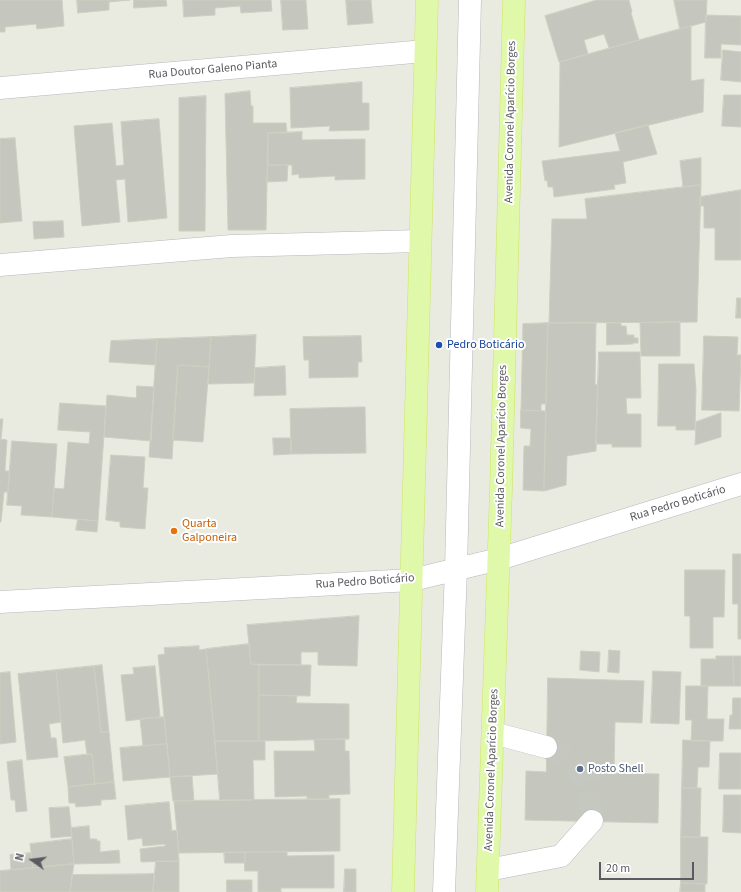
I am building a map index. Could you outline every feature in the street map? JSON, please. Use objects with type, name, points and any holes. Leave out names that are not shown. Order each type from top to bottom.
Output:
[{"type":"main road","points":[[403,892],[426,0]]},
{"type":"main road","name":"Avenida Coronel Aparício Borges","points":[[487,892],[499,559],[514,0]]},
{"type":"street","points":[[444,892],[456,569],[470,0]]},
{"type":"street","name":"Rua Doutor Galeno Pianta","points":[[0,88],[425,51]]},
{"type":"street","points":[[0,265],[232,246],[420,241]]},
{"type":"street","name":"Rua Pedro Boticário","points":[[0,602],[412,580],[499,559],[741,484]]},
{"type":"street","points":[[493,733],[546,747]]},
{"type":"street","points":[[488,870],[561,856],[592,821]]},
{"type":"building","points":[[0,0],[62,0],[64,26],[37,29],[36,24],[5,27],[5,32],[0,32]]},
{"type":"building","points":[[77,0],[130,0],[109,2],[109,10],[78,13]]},
{"type":"building","points":[[134,0],[166,0],[167,6],[134,8]]},
{"type":"building","points":[[183,0],[271,0],[272,11],[241,13],[240,6],[215,8],[215,15],[184,17]]},
{"type":"building","points":[[281,0],[306,0],[308,29],[283,30]]},
{"type":"building","points":[[346,0],[371,0],[373,23],[348,25]]},
{"type":"building","points":[[597,0],[629,0],[631,13],[639,40],[609,48],[604,34],[584,40],[588,54],[559,62],[545,16]]},
{"type":"building","points":[[674,0],[707,0],[706,22],[680,29]]},
{"type":"building","points":[[706,15],[741,16],[741,45],[721,44],[721,58],[705,58]]},
{"type":"building","points":[[691,26],[691,81],[704,79],[703,112],[559,147],[560,62]]},
{"type":"building","points":[[723,50],[741,52],[741,82],[721,80]]},
{"type":"building","points":[[362,82],[362,103],[369,103],[369,130],[329,131],[330,126],[291,128],[290,88]]},
{"type":"building","points":[[250,91],[251,106],[253,106],[253,123],[286,123],[287,133],[268,133],[266,230],[228,230],[225,94]]},
{"type":"building","points":[[724,95],[741,95],[741,127],[722,126]]},
{"type":"building","points":[[206,96],[205,231],[179,231],[179,98]]},
{"type":"building","points":[[159,119],[167,218],[128,222],[125,179],[116,180],[120,222],[82,226],[74,126],[112,123],[116,166],[124,165],[121,122]]},
{"type":"building","points":[[648,125],[657,154],[623,162],[626,183],[614,185],[615,189],[554,197],[553,187],[548,187],[547,180],[545,181],[542,161],[620,151],[615,133]]},
{"type":"building","points":[[302,132],[302,140],[365,139],[365,179],[335,180],[335,176],[299,178],[299,174],[292,175],[292,165],[268,165],[268,133]]},
{"type":"building","points":[[15,138],[22,221],[0,223],[0,139]]},
{"type":"building","points":[[701,158],[701,185],[683,187],[680,161]]},
{"type":"building","points":[[268,165],[288,165],[287,181],[267,182]]},
{"type":"building","points":[[701,185],[697,322],[549,323],[552,219],[587,219],[585,199]]},
{"type":"building","points":[[741,190],[741,260],[715,260],[715,228],[704,228],[704,206],[700,206],[700,197]]},
{"type":"building","points":[[63,221],[64,237],[34,239],[33,222]]},
{"type":"building","points":[[737,298],[741,298],[741,318],[736,318]]},
{"type":"building","points":[[680,322],[680,356],[641,356],[640,323]]},
{"type":"building","points":[[548,323],[596,323],[595,385],[598,384],[596,451],[567,456],[566,485],[544,491]]},
{"type":"building","points":[[548,323],[546,404],[541,404],[541,411],[521,410],[523,324]]},
{"type":"building","points":[[607,323],[621,323],[621,326],[626,326],[627,335],[634,335],[634,338],[638,338],[638,343],[607,345]]},
{"type":"building","points":[[256,335],[254,383],[208,384],[211,337]]},
{"type":"building","points":[[361,336],[362,362],[358,362],[358,377],[309,378],[309,360],[304,360],[303,337]]},
{"type":"building","points":[[704,336],[738,337],[737,355],[741,355],[739,411],[702,410]]},
{"type":"building","points":[[211,337],[209,367],[178,365],[172,459],[149,457],[157,339]]},
{"type":"building","points":[[157,339],[155,365],[109,362],[111,341]]},
{"type":"building","points":[[599,352],[640,352],[641,398],[626,398],[627,414],[641,414],[641,447],[612,447],[612,444],[596,444]]},
{"type":"building","points":[[659,364],[694,364],[696,389],[695,430],[676,430],[676,426],[658,426]]},
{"type":"building","points":[[178,365],[209,367],[203,442],[173,440]]},
{"type":"building","points":[[285,366],[286,395],[254,396],[255,368]]},
{"type":"building","points":[[137,386],[154,387],[151,441],[104,437],[107,395],[136,398]]},
{"type":"building","points":[[60,403],[106,406],[98,521],[52,517],[54,488],[64,489],[68,442],[89,444],[90,432],[58,430]]},
{"type":"building","points":[[365,407],[366,453],[291,454],[290,409]]},
{"type":"building","points":[[521,410],[546,411],[544,491],[523,490],[524,446],[530,446],[531,429],[521,428]]},
{"type":"building","points":[[721,413],[721,437],[695,445],[696,422]]},
{"type":"building","points":[[0,419],[3,419],[1,439],[0,439]]},
{"type":"building","points":[[273,438],[291,438],[291,454],[274,455]]},
{"type":"building","points":[[0,439],[7,440],[5,471],[10,471],[8,492],[4,492],[1,522],[0,522]]},
{"type":"building","points":[[12,441],[57,444],[52,517],[21,515],[22,506],[7,505]]},
{"type":"building","points":[[111,455],[145,457],[143,488],[148,488],[145,529],[120,527],[120,522],[106,520]]},
{"type":"building","points":[[78,519],[98,521],[97,532],[76,530]]},
{"type":"building","points":[[733,554],[741,554],[741,639],[738,639],[738,604],[733,604]]},
{"type":"building","points":[[685,570],[725,570],[724,617],[713,617],[713,648],[690,648],[690,616],[685,616]]},
{"type":"building","points":[[359,616],[357,666],[318,665],[318,652],[301,652],[301,665],[251,664],[247,625]]},
{"type":"building","points":[[249,644],[251,664],[259,665],[259,741],[215,741],[206,649]]},
{"type":"building","points":[[199,646],[199,650],[206,649],[218,774],[170,777],[158,655],[165,654],[164,648]]},
{"type":"building","points":[[609,650],[620,651],[619,673],[608,672]]},
{"type":"building","points":[[581,651],[600,652],[599,672],[580,670]]},
{"type":"building","points":[[716,656],[733,656],[734,686],[701,686],[701,659],[716,659]]},
{"type":"building","points":[[733,656],[741,656],[741,686],[734,686]]},
{"type":"building","points":[[102,665],[109,732],[101,732],[94,666]]},
{"type":"building","points":[[259,665],[311,665],[310,696],[259,695]]},
{"type":"building","points":[[94,666],[101,732],[109,732],[114,782],[95,784],[92,754],[87,754],[85,740],[63,743],[56,670]]},
{"type":"building","points":[[155,666],[160,717],[126,721],[121,675],[134,674],[133,668]]},
{"type":"building","points":[[56,670],[61,722],[49,724],[51,738],[56,738],[58,757],[27,760],[18,674]]},
{"type":"building","points":[[653,671],[681,672],[679,724],[651,723]]},
{"type":"building","points":[[10,672],[16,742],[0,744],[0,673]]},
{"type":"building","points":[[548,678],[644,681],[642,723],[615,722],[614,773],[659,774],[658,823],[525,820],[526,771],[546,772]]},
{"type":"building","points":[[686,686],[708,686],[707,719],[724,719],[723,741],[691,741],[692,720],[686,720]]},
{"type":"building","points":[[259,695],[297,696],[296,703],[349,704],[349,739],[259,741]]},
{"type":"building","points":[[733,698],[741,698],[741,729],[729,729]]},
{"type":"building","points":[[164,717],[167,744],[143,746],[140,719]]},
{"type":"building","points":[[345,739],[345,751],[349,751],[350,794],[329,795],[329,799],[307,799],[307,796],[275,797],[274,751],[315,751],[314,740]]},
{"type":"building","points":[[683,740],[710,741],[709,767],[698,767],[697,788],[682,788]]},
{"type":"building","points":[[215,741],[265,741],[265,760],[253,760],[254,800],[220,800]]},
{"type":"building","points":[[167,744],[170,777],[123,781],[120,748]]},
{"type":"building","points":[[720,753],[741,753],[741,789],[719,789]]},
{"type":"building","points":[[92,754],[95,784],[68,787],[64,757]]},
{"type":"building","points":[[22,760],[27,811],[16,812],[15,800],[11,800],[7,762]]},
{"type":"building","points":[[192,776],[194,801],[173,801],[170,777]]},
{"type":"building","points":[[114,782],[116,799],[101,800],[101,805],[76,807],[75,803],[69,803],[68,787]]},
{"type":"building","points":[[682,788],[701,788],[700,837],[681,837]]},
{"type":"building","points":[[724,795],[741,795],[741,833],[723,832]]},
{"type":"building","points":[[340,799],[340,851],[179,853],[174,801]]},
{"type":"building","points":[[169,802],[172,831],[177,830],[179,861],[141,862],[140,849],[165,846],[165,844],[143,846],[142,838],[128,840],[125,806]]},
{"type":"building","points":[[69,807],[72,836],[51,838],[49,808]]},
{"type":"building","points":[[89,826],[90,839],[97,839],[97,841],[100,841],[100,852],[119,850],[120,863],[74,864],[71,828]]},
{"type":"building","points":[[681,837],[708,837],[707,884],[681,883]]},
{"type":"building","points":[[72,839],[74,864],[33,868],[30,844]]},
{"type":"building","points":[[224,852],[245,852],[245,863],[225,863]]},
{"type":"building","points":[[245,852],[287,852],[287,856],[334,855],[334,888],[281,888],[281,892],[258,892],[258,871],[245,871]]},
{"type":"building","points":[[31,853],[33,868],[11,870],[10,855]]},
{"type":"building","points":[[156,861],[179,861],[179,892],[153,892]]},
{"type":"building","points":[[74,864],[70,892],[0,892],[0,871]]},
{"type":"building","points":[[345,869],[356,869],[356,892],[344,892]]},
{"type":"building","points":[[154,874],[153,892],[70,892],[72,875]]},
{"type":"building","points":[[227,880],[252,880],[252,892],[227,892]]},
{"type":"building","points":[[681,883],[705,884],[705,892],[680,892]]},
{"type":"tunnel","points":[[546,747],[561,754],[587,781],[592,821]]},
{"type":"place","name":"Pedro Boticário","points":[[439,345]]},
{"type":"place","name":"Quarta Galponeira","points":[[174,531]]},
{"type":"place","name":"Posto Shell","points":[[580,769]]}]
